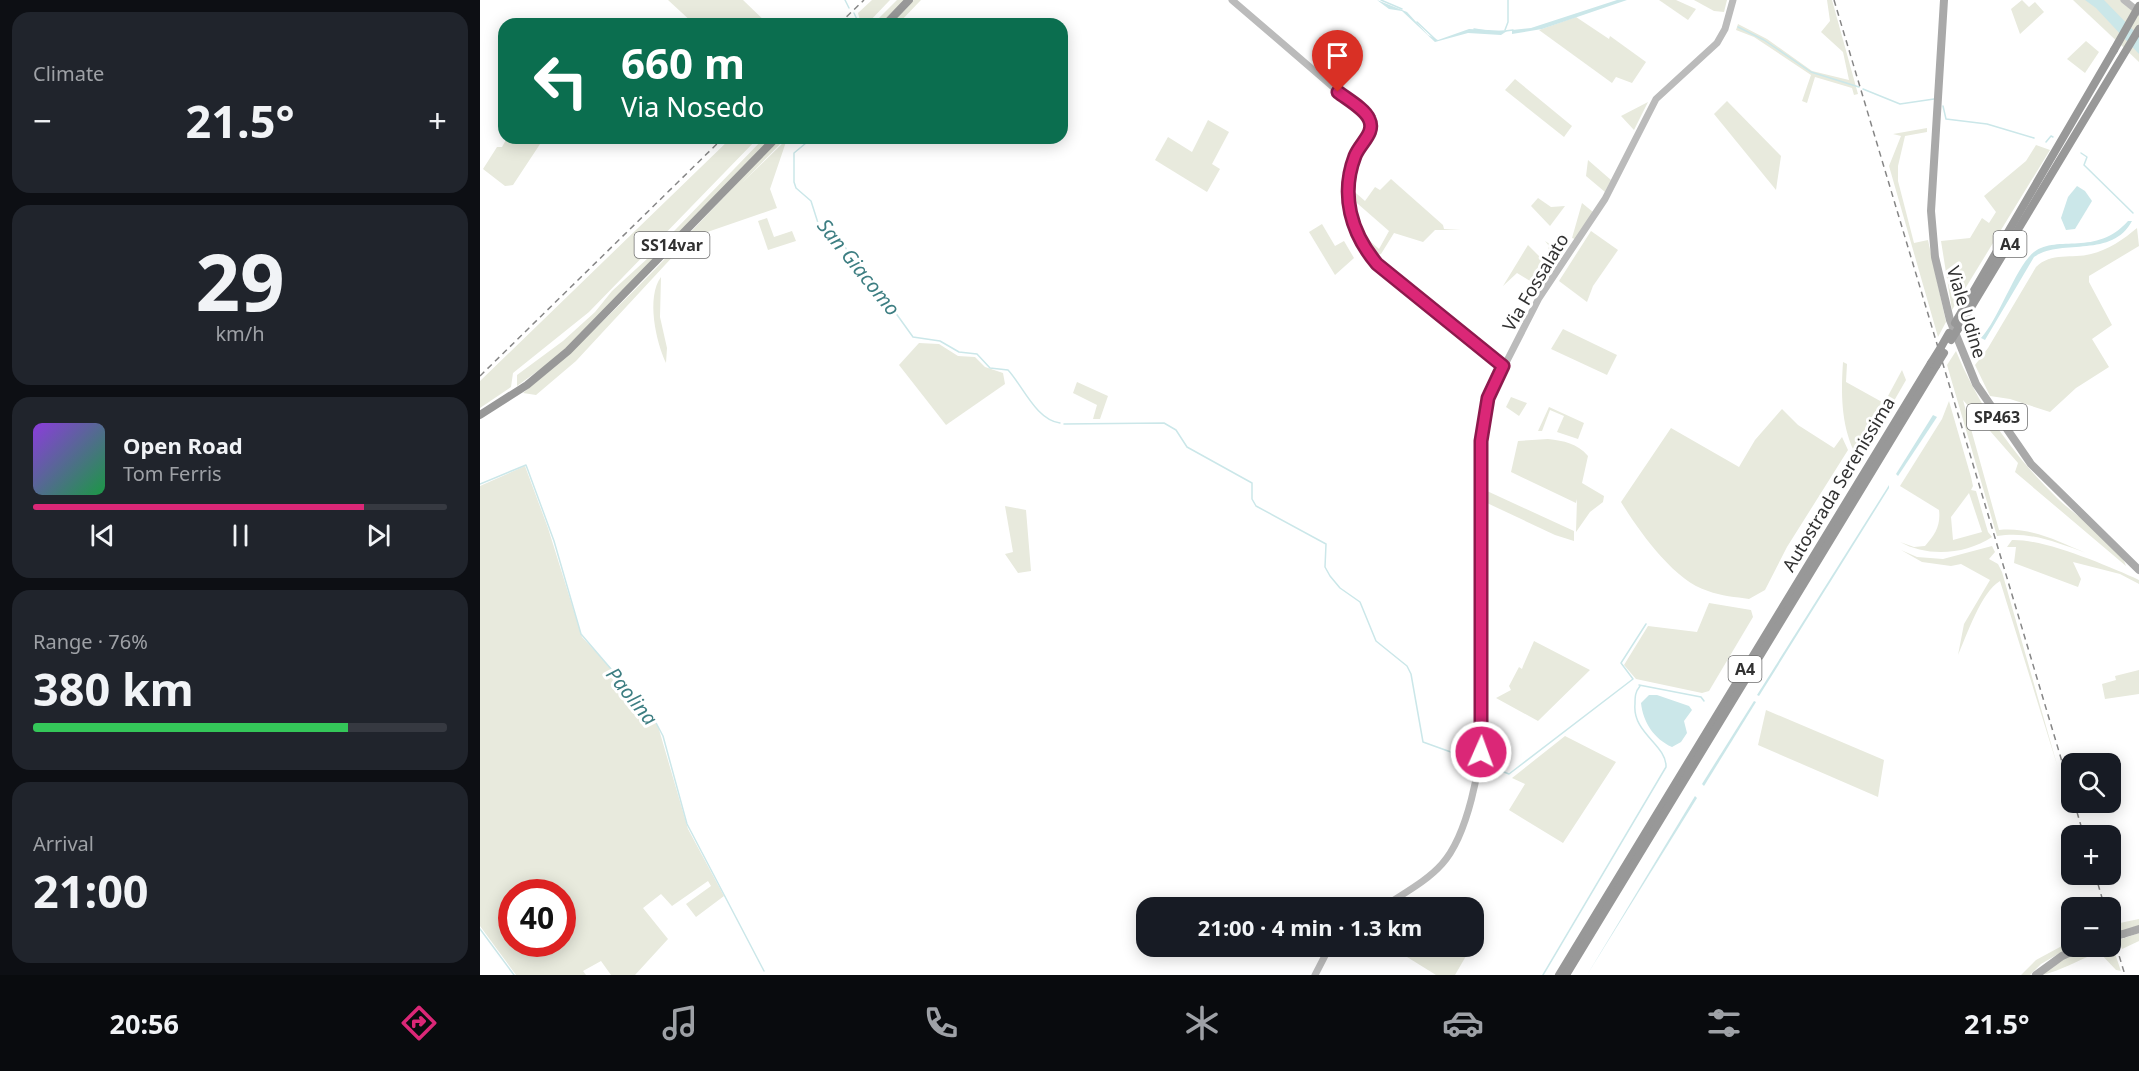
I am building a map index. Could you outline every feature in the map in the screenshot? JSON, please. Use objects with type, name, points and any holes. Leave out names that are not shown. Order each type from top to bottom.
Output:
[{"type":"highway","points":[[892,18],[909,0]]},
{"type":"highway","name":"Autostrada Serenissima","points":[[1957,326],[2054,151],[2139,6]]},
{"type":"highway","name":"Autostrada Serenissima","points":[[1559,975],[2139,29]]},
{"type":"highway","name":"SS14var","points":[[480,415],[527,385],[588,332],[770,144]]},
{"type":"highway","name":"Autostrada Serenissima","points":[[1566,975],[1933,364]]},
{"type":"main road","name":"Viale Udine","points":[[1944,0],[1931,212],[1935,257],[1950,320],[1976,384],[2002,426],[2031,464],[2139,570]]},
{"type":"main road","points":[[2121,935],[2139,929]]},
{"type":"main road","points":[[2036,975],[2061,956]]},
{"type":"street","points":[[1232,0],[1369,118],[1371,132],[1355,155],[1348,185],[1348,205],[1362,245],[1377,264],[1503,366]]},
{"type":"street","name":"Via Fossalato","points":[[1398,897],[1431,874],[1450,854],[1463,825],[1478,764],[1482,728],[1481,441],[1488,398],[1548,283],[1605,199],[1651,105],[1663,90],[1717,43],[1725,29],[1733,0]]},
{"type":"street","points":[[2124,0],[2139,12]]},
{"type":"street","points":[[1315,975],[1324,957]]},
{"type":"shaded area","points":[[668,0],[743,0],[762,18],[688,18]]},
{"type":"shaded area","points":[[872,0],[890,0],[873,18],[859,18],[858,13]]},
{"type":"shaded area","points":[[897,0],[906,0],[889,18],[879,18]]},
{"type":"shaded area","points":[[914,0],[921,0],[904,18],[897,18]]},
{"type":"shaded area","points":[[1659,0],[1676,0],[1696,9],[1688,20]]},
{"type":"shaded area","points":[[1694,0],[1727,0],[1724,12],[1714,11]]},
{"type":"shaded area","points":[[1827,0],[1832,0],[1858,94],[1854,95],[1852,88],[1815,77],[1807,103],[1802,101],[1811,75],[1754,37],[1736,30],[1738,24],[1767,39],[1812,71],[1849,80],[1843,52],[1821,32],[1830,21]]},
{"type":"shaded area","points":[[2022,0],[2029,7],[2035,2],[2044,12],[2020,34],[2011,9]]},
{"type":"shaded area","points":[[2073,0],[2123,0],[2139,14],[2139,62]]},
{"type":"shaded area","points":[[1576,17],[1609,39],[1610,36],[1646,62],[1632,83],[1616,77],[1612,83],[1539,30]]},
{"type":"shaded area","points":[[2086,41],[2099,52],[2085,73],[2067,59]]},
{"type":"shaded area","points":[[1515,79],[1572,126],[1564,137],[1505,90]]},
{"type":"shaded area","points":[[1727,101],[1781,156],[1776,190],[1714,114]]},
{"type":"shaded area","points":[[1648,102],[1634,130],[1621,116]]},
{"type":"shaded area","points":[[1208,120],[1229,132],[1212,164],[1220,169],[1207,192],[1155,160],[1168,137],[1192,152]]},
{"type":"shaded area","points":[[1927,128],[1927,132],[1905,136],[1898,166],[1898,181],[1914,243],[1928,240],[1946,322],[1938,337],[1889,166],[1901,136],[1893,134]]},
{"type":"shaded area","points":[[504,144],[540,144],[513,185],[505,186],[483,169],[497,147],[502,147]]},
{"type":"shaded area","points":[[725,144],[752,144],[589,312],[513,373],[511,387],[480,408],[480,381]]},
{"type":"shaded area","points":[[758,144],[767,144],[564,352],[517,386],[517,375],[563,341],[648,258]]},
{"type":"shaded area","points":[[774,144],[780,144],[742,183],[782,144],[785,144],[770,189],[777,208],[690,238],[576,361],[536,395],[523,393],[591,333]]},
{"type":"shaded area","points":[[2036,145],[2050,150],[1952,310],[1941,241],[1970,238],[1982,218],[1989,223],[1996,212],[1984,196],[2026,161]]},
{"type":"shaded area","points":[[1588,160],[1611,180],[1605,192],[1586,176]]},
{"type":"shaded area","points":[[1391,179],[1443,225],[1444,229],[1461,230],[1435,230],[1423,242],[1394,233],[1381,254],[1374,256],[1364,246],[1357,224],[1363,235],[1379,249],[1389,231],[1350,197],[1349,187],[1365,201],[1375,187],[1380,190]]},
{"type":"shaded area","points":[[1538,198],[1551,207],[1565,206],[1550,226],[1531,206]]},
{"type":"shaded area","points":[[1582,203],[1593,212],[1575,239],[1572,238]]},
{"type":"shaded area","points":[[767,218],[774,237],[792,231],[796,241],[768,250],[758,221]]},
{"type":"shaded area","points":[[1322,224],[1335,246],[1344,241],[1354,258],[1335,275],[1309,232]]},
{"type":"shaded area","points":[[2137,228],[2139,246],[2089,276],[2089,282],[2112,325],[2092,339],[2109,367],[2076,388],[2050,412],[2010,399],[1990,396],[1975,365],[1988,348],[2036,267],[2048,259],[2091,254],[2104,250]]},
{"type":"shaded area","points":[[1591,231],[1618,250],[1593,286],[1587,302],[1559,281]]},
{"type":"shaded area","points":[[1545,241],[1559,250],[1540,287],[1517,273],[1503,286],[1528,245],[1540,257],[1547,256],[1549,246]]},
{"type":"shaded area","points":[[661,277],[660,317],[667,348],[666,363],[656,332],[653,307],[656,286]]},
{"type":"shaded area","points":[[1563,329],[1617,355],[1607,375],[1551,349]]},
{"type":"shaded area","points":[[919,343],[939,344],[958,356],[975,357],[985,367],[1003,373],[1005,384],[946,425],[899,365]]},
{"type":"shaded area","points":[[1956,351],[1975,392],[2012,448],[2057,498],[2115,548],[2126,566],[2015,472],[2018,463],[1963,400],[1999,530],[2033,533],[2086,553],[2031,536],[1997,536],[1947,365]]},
{"type":"shaded area","points":[[1843,362],[1847,364],[1846,382],[1882,402],[1854,451],[1843,408]]},
{"type":"shaded area","points":[[1902,370],[1906,380],[1863,455],[1860,448]]},
{"type":"shaded area","points":[[1077,382],[1108,396],[1100,419],[1093,419],[1097,405],[1073,393]]},
{"type":"shaded area","points":[[1511,397],[1527,403],[1519,416],[1506,407]]},
{"type":"shaded area","points":[[1949,401],[1971,477],[1973,486],[1971,490],[1976,491],[1988,532],[1992,537],[1970,547],[1934,552],[1911,547],[1900,542],[1914,547],[1925,546],[1937,530],[1939,510],[1900,486],[1942,419]],"holes":[[[1969,493],[1982,532],[1953,540],[1951,517]]]},
{"type":"shaded area","points":[[1549,407],[1584,423],[1578,439],[1557,432],[1564,416],[1550,410],[1542,431],[1538,431]]},
{"type":"shaded area","points":[[1782,409],[1798,425],[1834,448],[1842,437],[1848,450],[1787,547],[1765,590],[1749,599],[1708,591],[1683,577],[1658,554],[1621,502],[1671,428],[1739,467],[1755,440]]},
{"type":"shaded area","points":[[1548,439],[1570,443],[1588,456],[1582,483],[1604,496],[1603,502],[1590,512],[1576,532],[1577,499],[1576,503],[1511,472],[1518,441]]},
{"type":"shaded area","points":[[525,466],[548,528],[582,637],[626,684],[658,726],[688,829],[724,896],[696,917],[686,904],[711,886],[708,881],[672,906],[661,894],[643,908],[668,939],[635,975],[611,975],[601,961],[583,971],[586,975],[516,975],[503,957],[576,957],[576,879],[498,879],[498,950],[480,926],[480,486]]},
{"type":"shaded area","points":[[1487,491],[1574,531],[1574,541],[1555,535],[1487,503]]},
{"type":"shaded area","points":[[1005,506],[1026,510],[1031,571],[1018,573],[1005,554],[1013,552]]},
{"type":"shaded area","points":[[2012,540],[2041,544],[2076,554],[2139,580],[2139,584],[2120,574],[2073,562],[2081,579],[2078,587],[2014,563],[2016,547],[2007,547]]},
{"type":"shaded area","points":[[1992,546],[1995,552],[1989,559],[1998,564],[2002,572],[2058,768],[2000,581],[1981,604],[1958,655],[1964,624],[1990,580],[1961,564],[1951,566],[1922,562],[1901,550],[1917,557],[1943,559]]},
{"type":"shaded area","points":[[1709,603],[1751,610],[1753,617],[1709,691],[1702,693],[1636,679],[1624,665],[1648,626],[1697,632]]},
{"type":"shaded area","points":[[1534,641],[1590,670],[1538,721],[1496,698],[1511,690],[1509,686],[1519,667],[1522,669]]},
{"type":"shaded area","points":[[2139,670],[2139,694],[2105,699],[2102,684],[2116,680],[2115,676]]},
{"type":"shaded area","points":[[1766,710],[1884,760],[1878,797],[1758,745]]},
{"type":"shaded area","points":[[1565,736],[1616,762],[1563,843],[1509,810],[1525,784],[1512,778]]},
{"type":"shaded area","points":[[2139,919],[2139,926],[2121,932],[2121,923]]},
{"type":"shaded area","points":[[2139,933],[2139,941],[2122,949],[2121,939]]},
{"type":"shaded area","points":[[2061,946],[2061,952],[2041,964],[2030,975],[2021,975],[2036,960]]},
{"type":"shaded area","points":[[1407,957],[1465,957],[1455,975],[1436,975]]},
{"type":"shaded area","points":[[2088,957],[2040,975],[2055,963],[2064,958]]},
{"type":"shaded area","points":[[2104,957],[2116,957],[2121,971],[2116,970]]},
{"type":"water","points":[[1377,0],[1407,12],[1428,35],[1438,40],[1469,29],[1507,31],[1501,35],[1468,33],[1435,42],[1402,11],[1389,9]]},
{"type":"water","points":[[1617,0],[1627,0],[1542,29],[1512,34],[1512,30],[1531,28]]},
{"type":"water","points":[[2085,0],[2104,0],[2139,36],[2139,54],[2096,8]]},
{"type":"water","points":[[2077,186],[2085,191],[2092,201],[2075,229],[2066,230],[2061,218],[2068,197]]},
{"type":"water","points":[[2128,221],[2132,221],[2123,233],[2112,240],[2099,244],[2058,249],[2034,257],[1985,340],[1981,338],[2027,259],[2034,252],[2054,245],[2091,242],[2116,232]]},
{"type":"water","points":[[1933,415],[1937,417],[1898,476],[1896,474]]},
{"type":"water","points":[[1889,485],[1759,696],[1757,695]]},
{"type":"water","points":[[1649,695],[1657,695],[1689,706],[1692,710],[1684,721],[1687,733],[1681,742],[1672,747],[1655,735],[1644,717],[1641,703]]},
{"type":"water","points":[[1754,701],[1756,702],[1704,786],[1702,784]]},
{"type":"water","points":[[1695,796],[1697,798],[1587,975]]},
{"type":"waterway","name":"San Giacomo","points":[[845,0],[849,8]]},
{"type":"waterway","points":[[1381,0],[1402,9]]},
{"type":"waterway","points":[[1505,30],[1508,22],[1508,0]]},
{"type":"waterway","name":"San Giacomo","points":[[854,13],[856,18]]},
{"type":"waterway","points":[[1417,22],[1435,39]]},
{"type":"waterway","points":[[1738,27],[1764,40],[1811,72],[1859,87]]},
{"type":"waterway","points":[[1474,29],[1493,32]]},
{"type":"waterway","points":[[1497,32],[1513,30]]},
{"type":"waterway","points":[[1863,89],[1900,104],[1934,99]]},
{"type":"waterway","points":[[1943,106],[1946,119],[1987,124],[2034,138]]},
{"type":"waterway","points":[[2046,142],[2051,136],[2053,137]]},
{"type":"waterway","name":"San Giacomo","points":[[805,144],[794,153],[796,188],[811,201],[818,223],[842,241],[857,269],[877,287],[913,337],[940,341],[959,352],[977,354],[990,368],[1008,370],[1037,409],[1051,421],[1060,423]]},
{"type":"waterway","points":[[2081,153],[2087,157],[2084,165],[2133,213]]},
{"type":"waterway","name":"San Giacomo","points":[[1064,424],[1164,423],[1176,430],[1187,447],[1252,483],[1252,499],[1256,506],[1326,544],[1325,567],[1330,576],[1340,588],[1360,602],[1376,641],[1407,666],[1411,674],[1423,742],[1473,760]]},
{"type":"waterway","name":"Paolina","points":[[480,484],[526,465],[554,541],[581,634],[654,719],[663,736],[687,824],[764,971]]},
{"type":"waterway","points":[[1484,764],[1509,774],[1633,679],[1621,663],[1646,624]]},
{"type":"waterway","points":[[1639,685],[1701,697],[1704,701]]},
{"type":"waterway","points":[[1543,975],[1666,767],[1665,759],[1644,731],[1636,714],[1635,697],[1640,686]]},
{"type":"waterway","points":[[480,929],[514,975]]},
{"type":"railway","points":[[845,18],[864,0]]},
{"type":"railway","points":[[1834,0],[2061,758]]},
{"type":"railway","points":[[480,376],[717,144]]},
{"type":"railway","points":[[2077,813],[2081,825]]},
{"type":"railway","points":[[2098,885],[2102,897]]},
{"type":"railway","points":[[2119,957],[2125,975]]},
{"type":"route","points":[[1338,92],[1369,118],[1371,125],[1371,132],[1355,155],[1347,195],[1348,205],[1362,245],[1377,264],[1503,366],[1488,398],[1481,441],[1481,752]]}]
